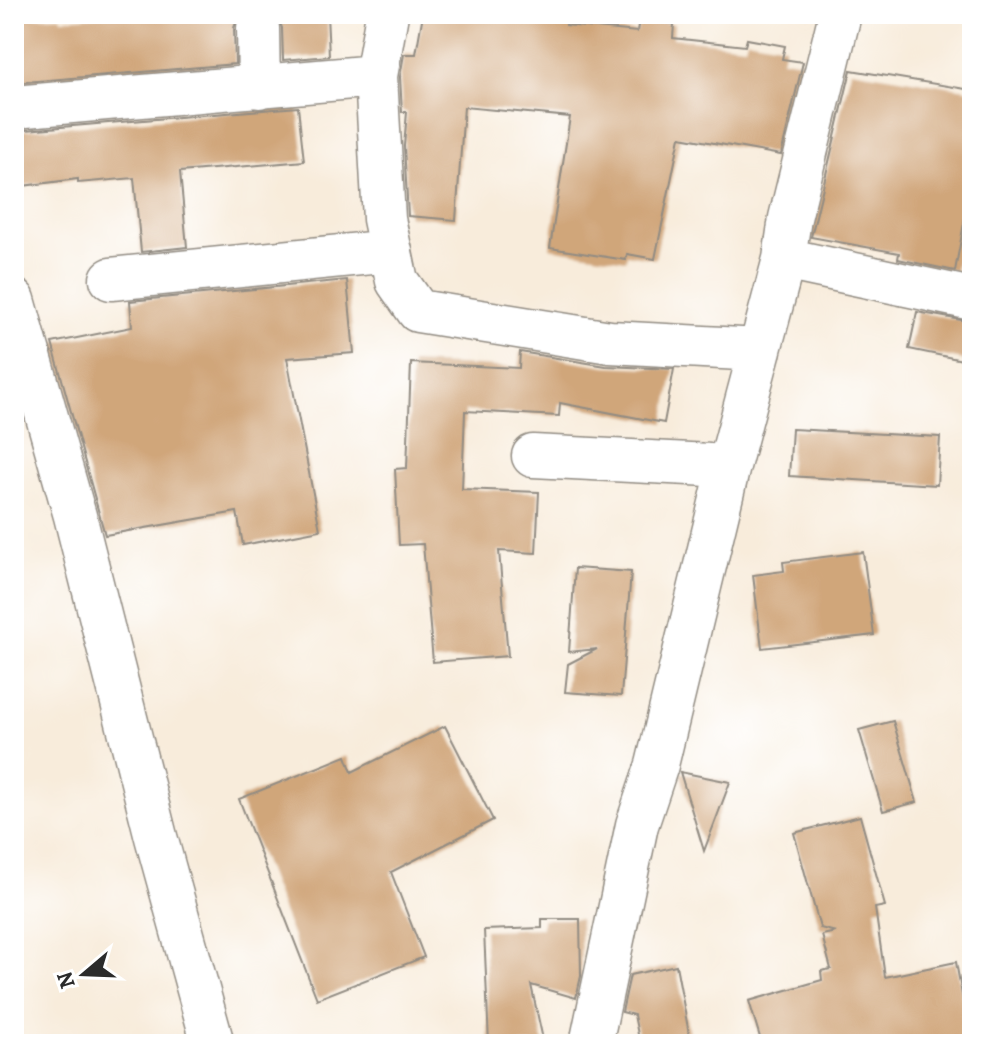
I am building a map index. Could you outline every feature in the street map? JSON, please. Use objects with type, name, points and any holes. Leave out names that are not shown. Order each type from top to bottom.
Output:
[{"type":"street","points":[[387,14],[376,76],[384,219],[397,281],[418,311],[610,342],[760,350]]},
{"type":"street","points":[[591,1044],[637,825],[657,765],[729,466],[784,259],[830,16]]},
{"type":"street","points":[[258,28],[259,87]]},
{"type":"street","points":[[14,107],[376,76]]},
{"type":"street","points":[[111,279],[391,251]]},
{"type":"street","points":[[784,259],[972,299]]},
{"type":"street","points":[[14,300],[75,516],[156,837],[213,1044]]},
{"type":"street","points":[[533,456],[729,466]]},
{"type":"building","points":[[128,14],[239,14],[234,28],[235,64],[14,83],[14,18],[61,16],[62,19]]},
{"type":"building","points":[[277,14],[327,14],[329,56],[283,60],[282,28]]},
{"type":"building","points":[[423,14],[567,14],[566,25],[637,32],[639,19],[674,24],[673,38],[745,46],[747,39],[785,46],[782,59],[803,62],[781,155],[680,137],[655,259],[627,254],[626,260],[550,248],[570,117],[464,107],[456,220],[408,216],[404,146],[407,112],[402,112],[400,77],[404,54],[416,54]]},
{"type":"building","points":[[851,70],[972,90],[972,181],[955,271],[898,259],[899,253],[811,237]]},
{"type":"building","points":[[298,107],[304,161],[180,172],[187,247],[141,252],[134,178],[78,183],[78,179],[14,187],[14,131]]},
{"type":"building","points":[[347,280],[354,353],[287,358],[320,530],[243,545],[237,512],[105,535],[52,343],[132,327],[130,301]]},
{"type":"building","points":[[917,312],[972,322],[972,362],[909,349]]},
{"type":"building","points":[[520,352],[606,366],[674,369],[664,423],[560,403],[559,416],[465,411],[462,489],[539,492],[536,553],[499,551],[508,656],[433,662],[423,544],[399,545],[395,469],[407,468],[411,363],[519,368]]},
{"type":"building","points":[[792,429],[940,437],[937,485],[789,476]]},
{"type":"building","points":[[863,552],[874,635],[762,648],[753,575],[784,571],[783,562]]},
{"type":"building","points":[[575,568],[631,572],[621,696],[565,692],[568,664],[597,649],[569,652]]},
{"type":"building","points":[[893,721],[917,802],[883,811],[859,730]]},
{"type":"building","points":[[445,726],[493,820],[391,872],[424,957],[317,999],[239,799],[346,756],[352,772]]},
{"type":"building","points":[[680,772],[730,782],[704,851]]},
{"type":"building","points":[[860,816],[885,906],[875,908],[885,977],[956,962],[971,1044],[762,1044],[749,1001],[822,980],[821,971],[831,969],[822,935],[836,932],[820,928],[794,833]]},
{"type":"building","points":[[542,919],[580,919],[581,976],[576,998],[531,985],[544,1044],[489,1044],[484,930],[542,928]]},
{"type":"building","points":[[676,965],[691,1044],[640,1044],[634,1015],[622,1012],[630,975]]}]
